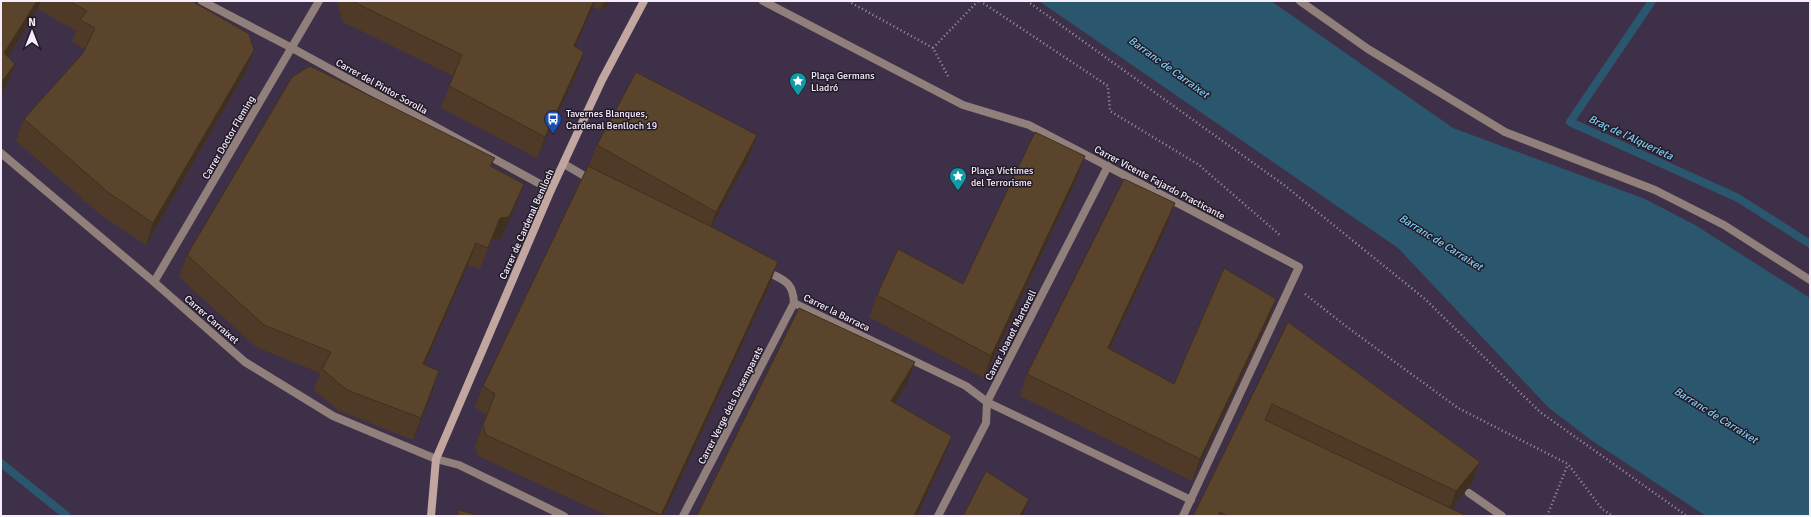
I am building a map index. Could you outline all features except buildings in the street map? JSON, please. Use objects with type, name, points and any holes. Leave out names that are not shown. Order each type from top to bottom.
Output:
[{"type":"main road","name":"Carrer de Cardenal Benlloch","points":[[431,516],[436,459],[551,190],[602,80],[644,1]]},
{"type":"street","name":"Carrer del Pintor Sorolla","points":[[202,1],[292,48],[551,190]]},
{"type":"street","name":"Carrer Doctor Fleming","points":[[154,282],[319,1]]},
{"type":"street","name":"Carrer Vicente Fajardo Practicante","points":[[763,1],[963,105],[1028,125],[1299,267],[1183,516]]},
{"type":"street","points":[[1300,1],[1368,49],[1505,132],[1655,190],[1724,225],[1810,280]]},
{"type":"street","name":"Carrer Carraixet","points":[[1,153],[154,282],[245,362],[333,416],[436,459],[459,465],[564,516]]},
{"type":"street","points":[[564,164],[600,185]]},
{"type":"street","name":"Carrer Joanot Martorell","points":[[938,516],[986,423],[987,402],[1108,166]]},
{"type":"street","name":"Carrer la Barraca","points":[[755,265],[790,284],[794,292],[794,303],[966,386],[987,402],[1191,500]]},
{"type":"street","name":"Carrer Verge dels Desemparats","points":[[683,516],[794,303]]},
{"type":"street","points":[[1469,493],[1502,516]]},
{"type":"path","points":[[848,1],[933,48],[963,105]]},
{"type":"path","points":[[933,48],[979,1],[1108,86],[1110,111],[1199,165],[1284,238]]},
{"type":"path","points":[[1027,1],[1284,185],[1424,299],[1540,412],[1687,516]]},
{"type":"path","points":[[1292,283],[1347,327],[1458,408],[1568,464],[1602,509],[1613,516]]},
{"type":"path","points":[[1547,516],[1568,464]]},
{"type":"water","name":"Barranc de Carraixet","points":[[1039,1],[1271,1],[1453,128],[1645,199],[1695,225],[1810,298],[1810,516],[1706,516],[1591,440],[1549,408],[1398,248]]},
{"type":"waterway","name":"Braç de l'Alquerieta","points":[[1652,1],[1570,122],[1738,198],[1810,244]]},
{"type":"waterway","points":[[1,463],[67,516]]},
{"type":"place","name":"Plaça Germans Lladró","points":[[798,96]]},
{"type":"place","name":"Tavernes Blanques, Cardenal Benlloch 19","points":[[553,134]]},
{"type":"place","name":"Plaça Víctimes del Terrorisme","points":[[958,191]]}]
